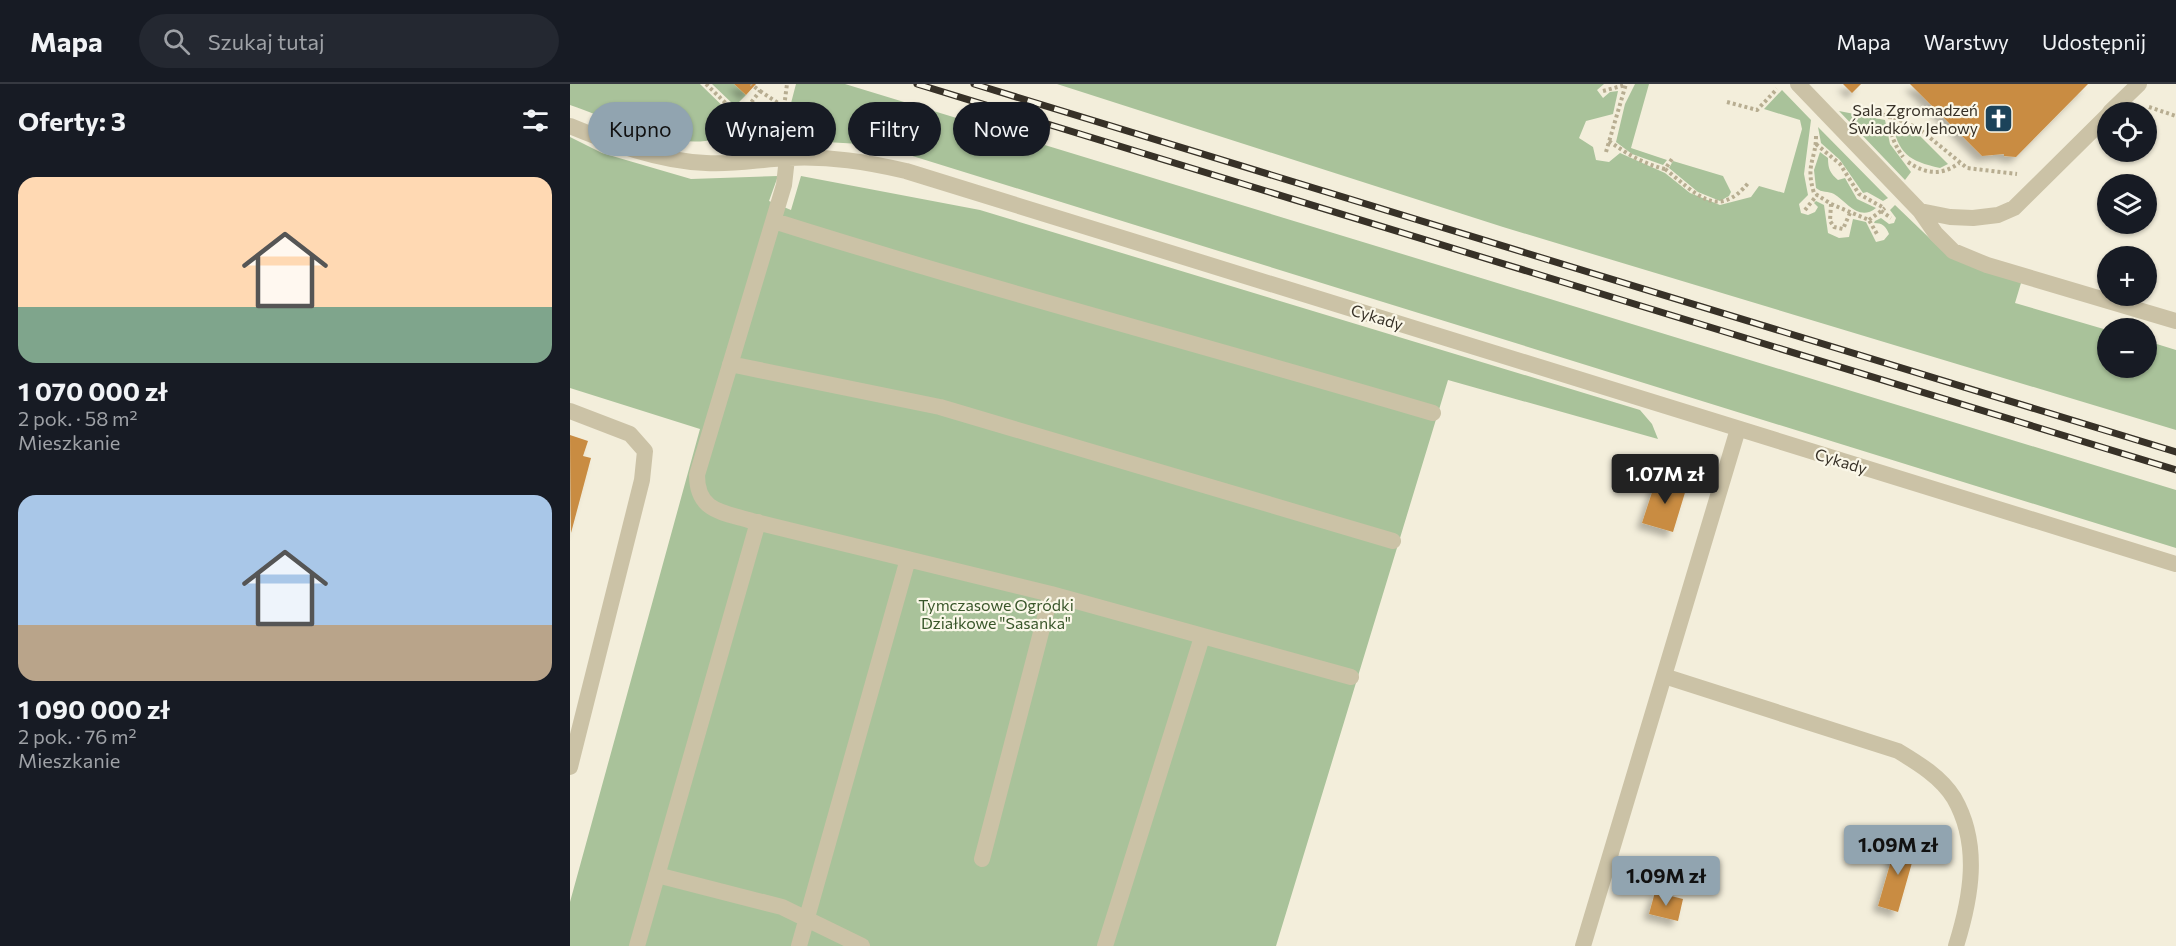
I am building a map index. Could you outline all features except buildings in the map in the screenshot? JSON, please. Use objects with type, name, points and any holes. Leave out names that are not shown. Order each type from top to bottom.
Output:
[{"type":"lane","points":[[1798,84],[1920,211],[1936,234],[1953,251],[1987,265],[2176,321]]},
{"type":"lane","points":[[2121,102],[2139,84]]},
{"type":"lane","name":"Cykady","points":[[570,126],[616,144],[665,159],[707,163],[787,158],[859,160],[906,171],[2176,564]]},
{"type":"lane","points":[[1920,211],[1950,217],[1973,218],[1998,215],[2014,208],[2097,126]]},
{"type":"lane","points":[[787,158],[784,186],[697,475],[700,498],[716,510],[758,522],[1051,594],[1351,677]]},
{"type":"lane","points":[[774,221],[952,277],[1433,413]]},
{"type":"lane","points":[[730,364],[940,407],[1393,541]]},
{"type":"lane","points":[[570,411],[630,434],[645,451],[642,480],[570,767]]},
{"type":"lane","points":[[1583,946],[1738,429]]},
{"type":"lane","points":[[637,946],[758,522]]},
{"type":"lane","points":[[799,946],[908,559]]},
{"type":"lane","points":[[982,859],[1051,594]]},
{"type":"lane","points":[[1105,946],[1202,637]]},
{"type":"lane","points":[[1664,676],[1898,751],[1927,769],[1954,798],[1966,830],[1973,868],[1967,910],[1956,946]]},
{"type":"lane","points":[[657,875],[782,907],[862,946]]},
{"type":"path","points":[[706,84],[725,102]]},
{"type":"path","points":[[751,84],[776,102]]},
{"type":"path","points":[[785,102],[787,84]]},
{"type":"path","points":[[1727,102],[1757,110],[1782,84]]},
{"type":"path","points":[[1603,91],[1626,85]]},
{"type":"path","points":[[1606,152],[1626,85]]},
{"type":"path","points":[[752,102],[760,91]]},
{"type":"path","points":[[1843,107],[1890,116],[1918,128],[1959,164],[1940,173],[1920,171],[1906,161],[1895,145],[1889,125],[1890,116]]},
{"type":"path","points":[[1609,141],[1635,159],[1665,169],[1692,192],[1707,200],[1720,203],[1736,195],[1749,182]]},
{"type":"path","points":[[1877,234],[1869,220],[1831,204],[1814,193],[1809,178],[1810,162],[1816,144],[1840,164],[1859,194],[1891,218]]},
{"type":"path","points":[[707,163],[711,156]]},
{"type":"path","points":[[1665,169],[1672,159]]},
{"type":"path","points":[[1805,210],[1817,195]]},
{"type":"path","points":[[1831,204],[1830,221],[1834,228],[1843,229],[1850,213]]},
{"type":"green space","points":[[570,84],[700,84],[719,102],[705,102],[705,141],[699,142],[693,142],[693,102],[588,102],[588,112],[570,105]]},
{"type":"green space","points":[[712,84],[734,84],[746,95],[739,102],[731,102]]},
{"type":"green space","points":[[796,84],[845,84],[904,102],[848,102],[848,143],[836,143],[836,102],[791,102]]},
{"type":"green space","points":[[1057,84],[1604,84],[1597,90],[1603,98],[1610,92],[1618,91],[1613,114],[1586,121],[1579,138],[1593,147],[1596,160],[1609,162],[1620,153],[1665,173],[1690,193],[1720,205],[1751,197],[1759,186],[1784,193],[1802,129],[1800,120],[1764,109],[1782,90],[1811,120],[1804,174],[1808,195],[1799,204],[1801,213],[1808,215],[1815,212],[1818,207],[1814,203],[1816,201],[1824,205],[1828,233],[1839,238],[1849,237],[1853,219],[1866,222],[1876,242],[1884,240],[1889,234],[1885,227],[1874,223],[1875,221],[1881,218],[1889,224],[1894,223],[1896,218],[1890,210],[1895,205],[1947,255],[2021,283],[2015,303],[2097,327],[2097,378],[2157,378],[2157,344],[2176,350],[2176,430],[1503,227]]},
{"type":"green space","points":[[1635,84],[1649,84],[1631,148],[1667,160],[1663,165],[1632,154],[1616,142],[1625,104]]},
{"type":"green space","points":[[1839,111],[1885,120],[1890,144],[1911,172],[1905,180]]},
{"type":"green space","points":[[941,113],[953,117],[953,156],[1050,156],[1050,147],[2176,490],[2176,548],[912,156],[941,156]]},
{"type":"green space","points":[[1892,121],[1918,134],[1948,164],[1940,168],[1913,159],[1902,149]]},
{"type":"green space","points":[[1818,127],[1888,198],[1883,201],[1867,192],[1863,193],[1840,160],[1821,143]]},
{"type":"green space","name":"Tymczasowe Ogródki Działkowe \"Sasanka\"","points":[[570,137],[588,146],[588,156],[612,156],[691,179],[778,176],[769,201],[791,210],[801,176],[980,210],[1640,410],[1652,424],[1658,439],[1448,380],[1276,946],[570,946],[570,902],[700,429],[570,388]]},
{"type":"green space","points":[[1820,152],[1828,158],[1828,165],[1835,177],[1838,180],[1845,178],[1857,199],[1876,208],[1870,212],[1859,212],[1834,194],[1816,188],[1814,170]]},
{"type":"green space","points":[[1673,161],[1723,176],[1731,192],[1729,196],[1720,201],[1698,192],[1669,168]]},
{"type":"railway","points":[[917,84],[2176,470]]},
{"type":"railway","points":[[974,84],[2176,452]]},
{"type":"place","name":"Sala Zgromadzeń Świadków Jehowy","points":[[1999,119]]}]
